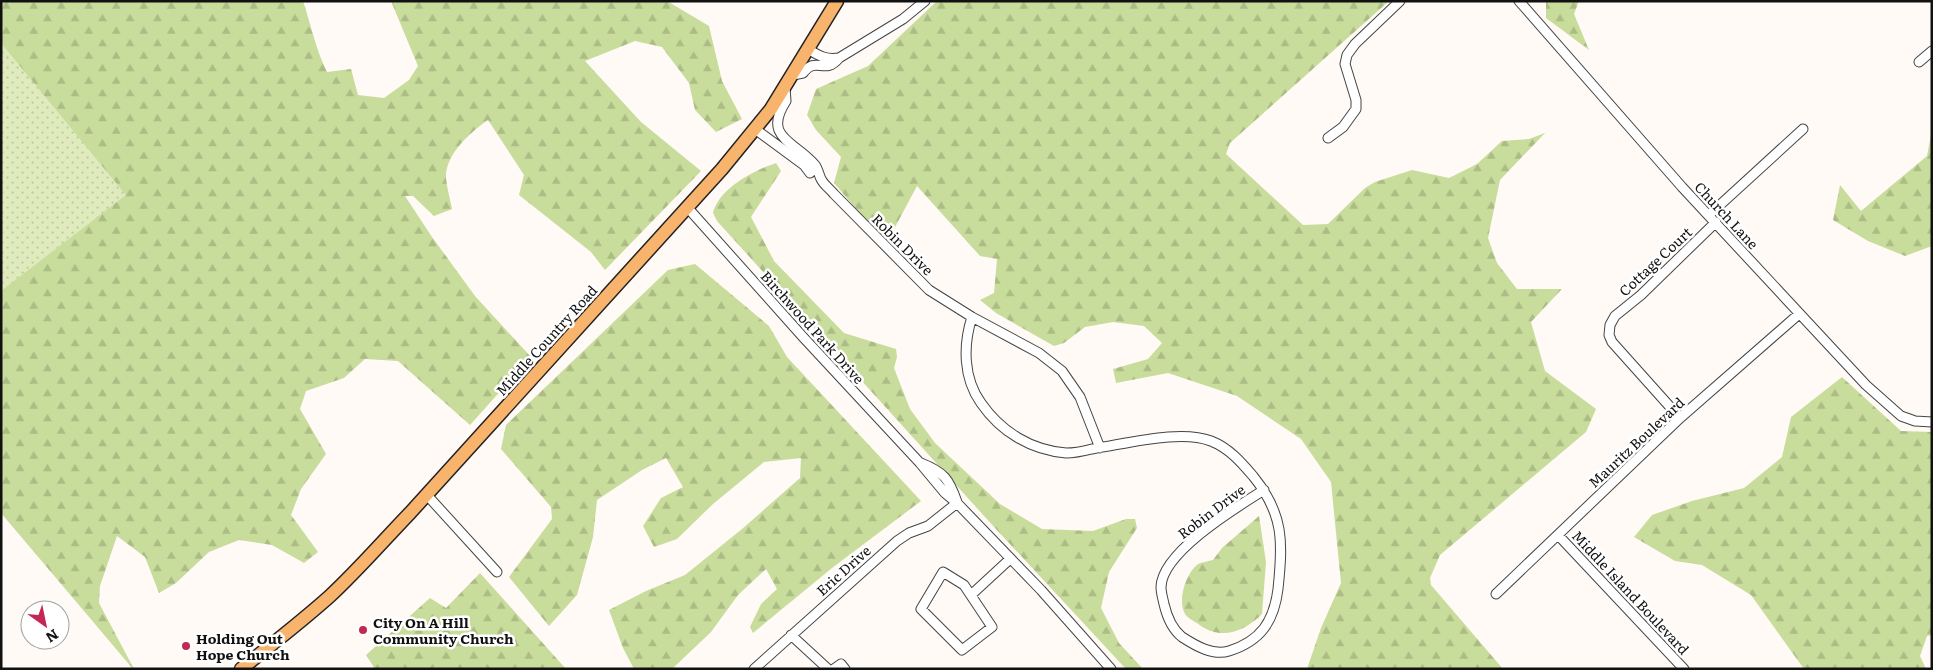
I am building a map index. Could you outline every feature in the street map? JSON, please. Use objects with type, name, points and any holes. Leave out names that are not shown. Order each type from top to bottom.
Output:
[{"type":"main road","name":"Middle Country Road","points":[[241,669],[329,596],[426,494],[687,207],[755,130],[771,109],[837,1]]},
{"type":"street","points":[[792,75],[803,73],[808,66],[813,64],[825,67],[831,66],[840,58],[902,19],[925,1]]},
{"type":"street","points":[[1328,138],[1343,127],[1356,109],[1356,100],[1345,64],[1347,55],[1355,44],[1400,1]]},
{"type":"street","name":"Church Lane","points":[[1519,1],[1677,181],[1798,314],[1889,407],[1901,416],[1915,421],[1932,422]]},
{"type":"street","points":[[808,49],[821,57],[830,59],[840,58]]},
{"type":"street","points":[[1919,62],[1932,51]]},
{"type":"street","name":"Robin Drive","points":[[785,88],[786,101],[778,113],[779,131],[783,138],[816,167],[822,180]]},
{"type":"street","points":[[1709,215],[1803,129]]},
{"type":"street","name":"Robin Drive","points":[[755,130],[785,152],[797,165],[822,180],[929,290],[972,317],[1038,353],[1062,371],[1080,397],[1100,448]]},
{"type":"street","name":"Birchwood Park Drive","points":[[687,207],[803,337],[920,463],[928,480],[936,489],[944,497],[957,503],[1041,590],[1111,669]]},
{"type":"street","name":"Cottage Court","points":[[1680,418],[1612,342],[1609,335],[1615,316],[1641,295],[1716,222]]},
{"type":"street","name":"Mauritz Boulevard","points":[[1496,594],[1680,418],[1798,314]]},
{"type":"street","name":"Robin Drive","points":[[972,317],[966,335],[966,361],[972,391],[989,416],[1009,434],[1037,447],[1068,453],[1149,438],[1180,436],[1210,440],[1237,456],[1264,490],[1280,526],[1281,561],[1276,605],[1265,630],[1245,646],[1220,654],[1196,646],[1175,632],[1166,614],[1161,587],[1167,568],[1186,546],[1228,513],[1264,490]]},
{"type":"street","name":"Birchwood Park Drive","points":[[920,463],[938,470],[951,484],[957,503]]},
{"type":"street","points":[[426,494],[497,572]]},
{"type":"street","name":"Eric Drive","points":[[754,669],[903,536],[928,526],[957,503]]},
{"type":"street","name":"Middle Island Boulevard","points":[[1558,535],[1684,669]]},
{"type":"street","points":[[971,595],[1010,559]]},
{"type":"street","points":[[943,572],[964,585],[971,595],[992,627],[962,650],[921,609],[943,572]]},
{"type":"street","points":[[791,635],[828,669]]},
{"type":"street","points":[[834,669],[840,664],[845,669]]},
{"type":"green space","points":[[1,1],[303,1],[327,72],[351,69],[358,95],[384,98],[409,80],[418,66],[391,1],[667,1],[709,26],[722,81],[742,119],[716,132],[695,110],[689,83],[662,47],[635,41],[585,61],[641,122],[701,171],[605,270],[591,252],[519,195],[524,175],[488,120],[467,137],[454,152],[447,169],[446,182],[452,209],[434,216],[413,196],[405,196],[475,296],[531,357],[470,425],[398,361],[365,359],[344,378],[306,391],[300,409],[326,454],[301,489],[291,515],[318,552],[304,563],[272,545],[239,540],[209,552],[176,583],[159,593],[145,557],[117,536],[100,586],[99,603],[133,669],[1,513]]},
{"type":"green space","points":[[937,1],[1389,1],[1230,143],[1226,154],[1303,225],[1328,224],[1365,188],[1375,182],[1412,170],[1449,178],[1477,164],[1502,141],[1529,139],[1545,133],[1500,180],[1488,238],[1497,263],[1517,289],[1562,289],[1531,322],[1545,371],[1596,409],[1586,432],[1440,555],[1430,578],[1431,585],[1503,669],[1307,669],[1321,628],[1341,583],[1331,482],[1301,439],[1237,396],[1168,373],[1116,383],[1113,369],[1148,359],[1162,343],[1144,326],[1113,322],[1085,327],[1064,343],[1054,346],[996,313],[980,300],[994,293],[997,259],[980,256],[917,186],[886,244],[834,183],[841,157],[816,130],[807,115],[816,89],[868,66]]},
{"type":"green space","points":[[1546,1],[1579,1],[1574,14],[1589,50],[1546,18]]},
{"type":"green space","points":[[1,43],[126,195],[1,291]]},
{"type":"green space","points":[[1932,130],[1932,246],[1905,256],[1868,241],[1833,220],[1840,185],[1861,211],[1927,156]]},
{"type":"green space","points":[[776,163],[781,171],[751,217],[774,261],[844,333],[896,349],[897,357],[894,368],[910,409],[935,443],[1000,504],[1042,529],[1093,531],[1126,519],[1135,519],[1137,528],[1109,572],[1101,608],[1119,643],[1143,669],[1126,669],[995,528],[717,221],[713,213],[722,196],[730,188],[748,175]]},
{"type":"green space","points":[[695,264],[769,326],[787,357],[921,501],[832,568],[753,633],[750,627],[761,604],[777,589],[766,569],[738,595],[711,632],[672,669],[634,669],[623,648],[609,610],[646,591],[685,575],[742,529],[800,478],[801,458],[764,462],[713,504],[677,539],[654,547],[643,526],[661,498],[683,487],[666,458],[642,470],[597,500],[593,537],[577,595],[549,626],[509,577],[552,519],[551,507],[501,449],[506,425],[668,270]]},
{"type":"green space","points":[[1842,377],[1901,431],[1932,432],[1932,635],[1927,636],[1920,656],[1926,669],[1804,669],[1751,595],[1702,565],[1675,561],[1634,537],[1652,515],[1692,501],[1744,488],[1782,457],[1791,417]]},
{"type":"green space","points":[[1259,516],[1266,562],[1262,614],[1255,621],[1239,630],[1222,633],[1205,629],[1185,614],[1182,594],[1187,580],[1198,564],[1213,560],[1222,548]]},
{"type":"green space","points":[[480,573],[566,669],[375,669],[366,655],[430,598],[446,608]]},
{"type":"place","name":"City On A Hill Community Church","points":[[363,630]]},
{"type":"place","name":"Holding Out Hope Church","points":[[186,646]]}]
